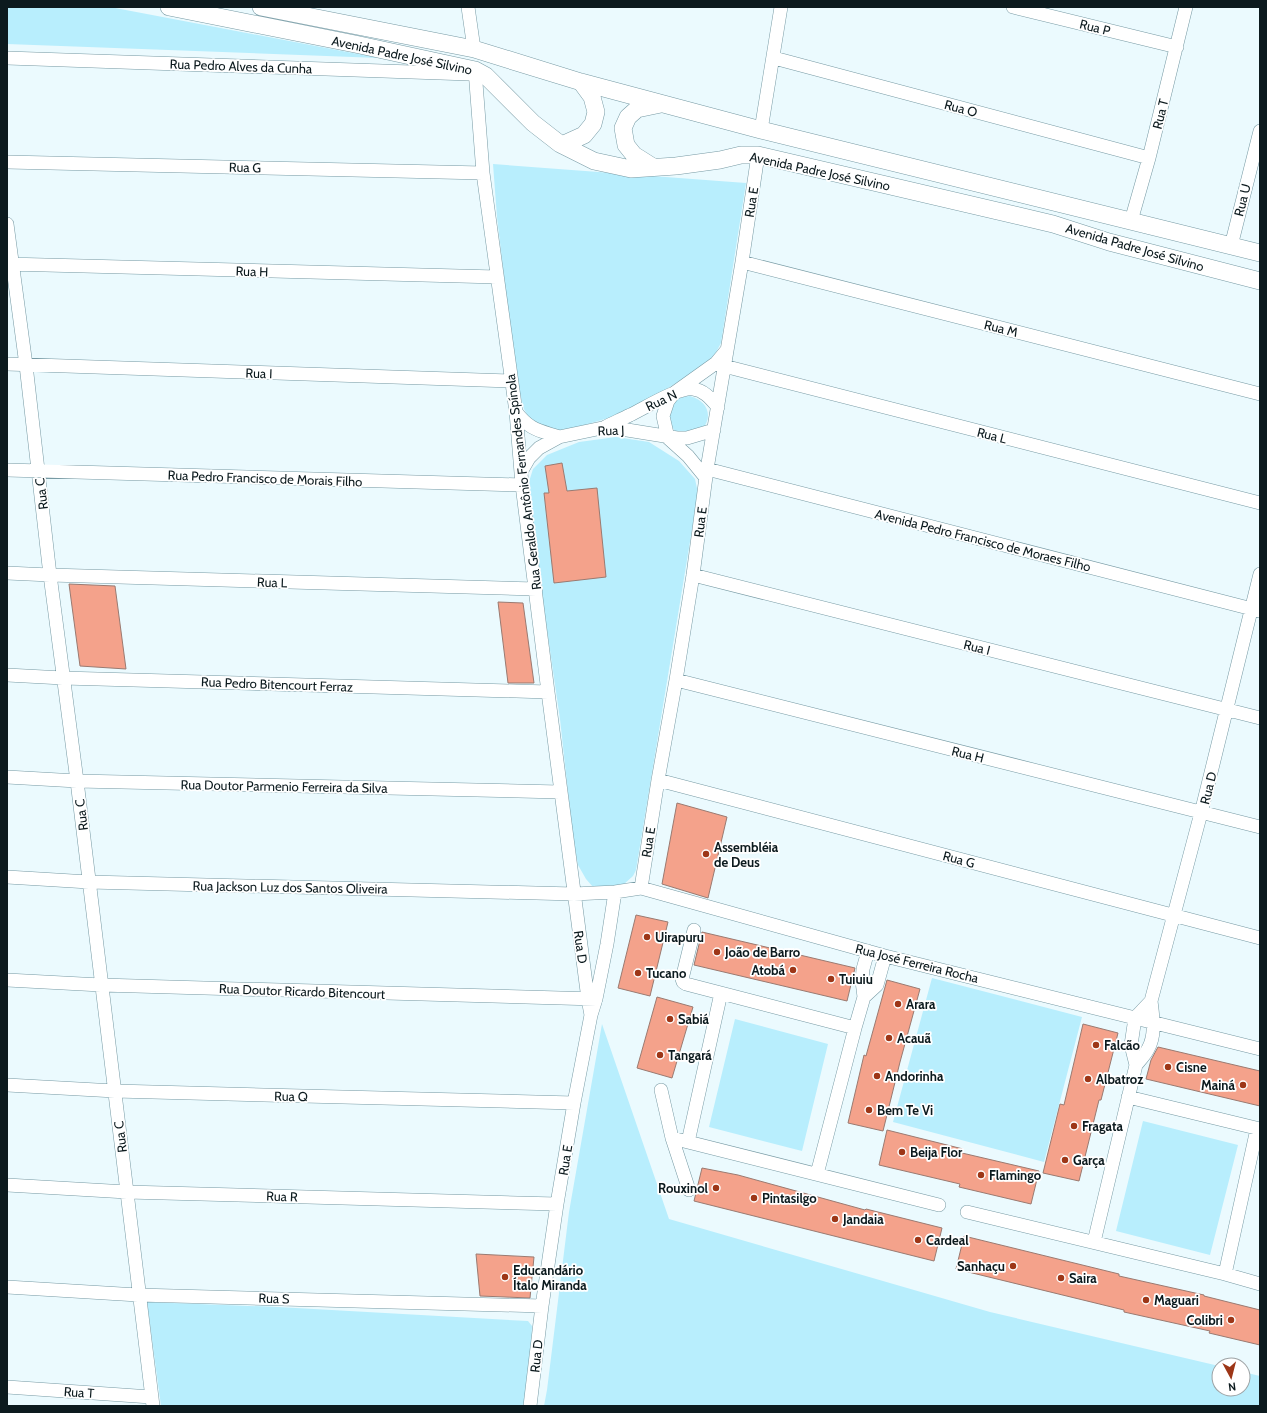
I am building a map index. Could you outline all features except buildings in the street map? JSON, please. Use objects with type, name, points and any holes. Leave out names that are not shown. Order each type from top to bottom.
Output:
[{"type":"main road","name":"Avenida Padre José Silvino","points":[[169,7],[355,44],[475,72],[486,76],[533,123],[562,145],[594,161],[631,169],[676,166],[720,160],[741,155],[758,155],[1053,224],[1109,242],[1260,281]]},
{"type":"main road","name":"Avenida Padre José Silvino","points":[[260,7],[474,49],[581,82],[761,130],[1260,253]]},
{"type":"main road","points":[[562,145],[584,135],[593,124],[596,112],[592,97],[581,82]]},
{"type":"main road","points":[[653,167],[634,155],[626,145],[623,128],[628,117],[637,109],[663,103]]},
{"type":"street","points":[[468,7],[474,49]]},
{"type":"street","points":[[761,130],[774,58],[781,7]]},
{"type":"street","name":"Rua P","points":[[1013,7],[1177,47]]},
{"type":"street","name":"Rua T","points":[[1131,221],[1149,158],[1186,7]]},
{"type":"street","name":"Rua Pedro Alves da Cunha","points":[[7,58],[475,72]]},
{"type":"street","name":"Rua O","points":[[774,58],[1149,158]]},
{"type":"street","name":"Rua Geraldo Antônio Fernandes Spínola","points":[[475,72],[483,173],[516,412],[522,486],[574,894]]},
{"type":"street","name":"Rua U","points":[[1231,246],[1260,131]]},
{"type":"street","name":"Rua E","points":[[641,888],[693,575],[706,474],[742,262],[758,155]]},
{"type":"street","name":"Rua G","points":[[7,162],[483,173]]},
{"type":"street","name":"Rua C","points":[[7,224],[9,264],[26,365],[50,575],[77,781],[152,1401]]},
{"type":"street","name":"Rua M","points":[[742,262],[1260,394]]},
{"type":"street","name":"Rua H","points":[[9,264],[497,277]]},
{"type":"street","points":[[706,474],[668,438],[663,416],[668,401],[674,393],[716,363],[727,350]]},
{"type":"street","name":"Rua I","points":[[7,364],[511,381]]},
{"type":"street","name":"Rua L","points":[[724,366],[1260,503]]},
{"type":"street","name":"Rua N","points":[[602,428],[674,393],[688,389],[695,389],[708,396],[718,407]]},
{"type":"street","points":[[516,412],[525,423],[534,429],[559,437]]},
{"type":"street","name":"Rua J","points":[[521,472],[529,458],[539,448],[559,437],[602,428],[643,432],[668,438],[687,438],[714,430]]},
{"type":"street","name":"Rua Pedro Francisco de Morais Filho","points":[[7,470],[522,486]]},
{"type":"street","name":"Avenida Pedro Francisco de Moraes Filho","points":[[706,474],[1256,610]]},
{"type":"street","name":"Rua L","points":[[7,573],[536,590]]},
{"type":"street","name":"Rua D","points":[[1136,1065],[1148,1050],[1151,1042],[1154,1023],[1151,1001],[1256,610],[1260,574]]},
{"type":"street","name":"Rua I","points":[[693,575],[1260,718]]},
{"type":"street","name":"Rua Pedro Bitencourt Ferraz","points":[[7,675],[63,678],[548,692]]},
{"type":"street","name":"Rua H","points":[[676,680],[1260,827]]},
{"type":"street","name":"Rua Doutor Parmenio Ferreira da Silva","points":[[7,777],[77,781],[560,792]]},
{"type":"street","name":"Rua G","points":[[658,780],[1260,938]]},
{"type":"street","name":"Rua Jackson Luz dos Santos Oliveira","points":[[7,877],[89,882],[574,894]]},
{"type":"street","name":"Rua José Ferreira Rocha","points":[[574,894],[615,892],[641,888],[885,956],[1260,1049]]},
{"type":"street","name":"Rua E","points":[[542,1306],[557,1204],[591,1015],[592,999],[607,944],[615,892]]},
{"type":"street","name":"Rua D","points":[[574,894],[592,999]]},
{"type":"street","points":[[694,930],[682,979],[686,984],[855,1028]]},
{"type":"street","points":[[817,1174],[864,997],[862,981],[863,969],[868,951]]},
{"type":"street","points":[[864,997],[877,985],[885,956]]},
{"type":"street","name":"Rua Doutor Ricardo Bitencourt","points":[[7,980],[101,985],[592,999]]},
{"type":"street","points":[[688,1142],[721,993]]},
{"type":"street","name":"Rua D","points":[[1135,1018],[1151,1001]]},
{"type":"street","points":[[1094,1242],[1136,1065],[1131,1045],[1135,1018]]},
{"type":"street","name":"Rua Q","points":[[7,1085],[115,1091],[574,1103]]},
{"type":"street","points":[[661,1090],[672,1138],[689,1190]]},
{"type":"street","points":[[1128,1097],[1259,1129],[1225,1274]]},
{"type":"street","points":[[672,1138],[939,1205]]},
{"type":"street","name":"Rua R","points":[[7,1185],[127,1192],[557,1204]]},
{"type":"street","points":[[967,1212],[1225,1274],[1260,1284]]},
{"type":"street","name":"Rua S","points":[[7,1287],[138,1294],[542,1306]]},
{"type":"street","name":"Rua D","points":[[530,1406],[542,1306]]},
{"type":"street","name":"Rua T","points":[[7,1386],[152,1401]]},
{"type":"shaded area","points":[[7,7],[110,7],[379,58],[7,44]]},
{"type":"shaded area","points":[[493,164],[746,183],[721,343],[714,356],[692,373],[649,400],[619,415],[559,432],[530,420],[524,409],[516,378],[497,217]]},
{"type":"shaded area","points":[[690,396],[702,403],[708,412],[706,423],[697,434],[676,432],[671,426],[668,412],[677,400],[682,397]]},
{"type":"shaded area","points":[[616,437],[649,442],[679,461],[695,479],[698,493],[636,870],[633,876],[623,885],[606,889],[593,887],[586,879],[578,865],[573,838],[560,719],[528,499],[528,485],[533,469],[547,455],[579,442]]},
{"type":"shaded area","points":[[932,978],[1082,1017],[1044,1162],[893,1122]]},
{"type":"shaded area","points":[[735,1019],[828,1044],[802,1151],[709,1127]]},
{"type":"shaded area","points":[[602,1024],[669,1219],[990,1312],[1211,1364],[1211,1397],[1251,1397],[1251,1374],[1260,1376],[1260,1406],[544,1406],[569,1212]]},
{"type":"shaded area","points":[[1143,1121],[1238,1145],[1210,1255],[1116,1231]]},
{"type":"shaded area","points":[[147,1302],[278,1307],[528,1321],[532,1326],[529,1406],[161,1406]]},
{"type":"place","name":"Assembléia de Deus","points":[[706,854]]},
{"type":"place","name":"Uirapuru","points":[[647,937]]},
{"type":"place","name":"João de Barro","points":[[717,952]]},
{"type":"place","name":"Atobá","points":[[793,970]]},
{"type":"place","name":"Tucano","points":[[638,973]]},
{"type":"place","name":"Tuiuiu","points":[[831,979]]},
{"type":"place","name":"Arara","points":[[898,1004]]},
{"type":"place","name":"Sabiá","points":[[670,1019]]},
{"type":"place","name":"Acauã","points":[[889,1038]]},
{"type":"place","name":"Falcão","points":[[1096,1045]]},
{"type":"place","name":"Tangará","points":[[660,1055]]},
{"type":"place","name":"Cisne","points":[[1168,1067]]},
{"type":"place","name":"Andorinha","points":[[877,1076]]},
{"type":"place","name":"Albatroz","points":[[1088,1079]]},
{"type":"place","name":"Mainá","points":[[1243,1085]]},
{"type":"place","name":"Bem Te Vi","points":[[869,1110]]},
{"type":"place","name":"Fragata","points":[[1074,1126]]},
{"type":"place","name":"Beija Flor","points":[[902,1152]]},
{"type":"place","name":"Garça","points":[[1065,1160]]},
{"type":"place","name":"Flamingo","points":[[981,1175]]},
{"type":"place","name":"Rouxinol","points":[[716,1188]]},
{"type":"place","name":"Pintasilgo","points":[[754,1198]]},
{"type":"place","name":"Jandaia","points":[[835,1219]]},
{"type":"place","name":"Cardeal","points":[[918,1240]]},
{"type":"place","name":"Sanhaçu","points":[[1013,1266]]},
{"type":"place","name":"Educandário Ítalo Miranda","points":[[505,1277]]},
{"type":"place","name":"Saira","points":[[1061,1278]]},
{"type":"place","name":"Maguari","points":[[1146,1300]]},
{"type":"place","name":"Colibri","points":[[1231,1320]]}]
